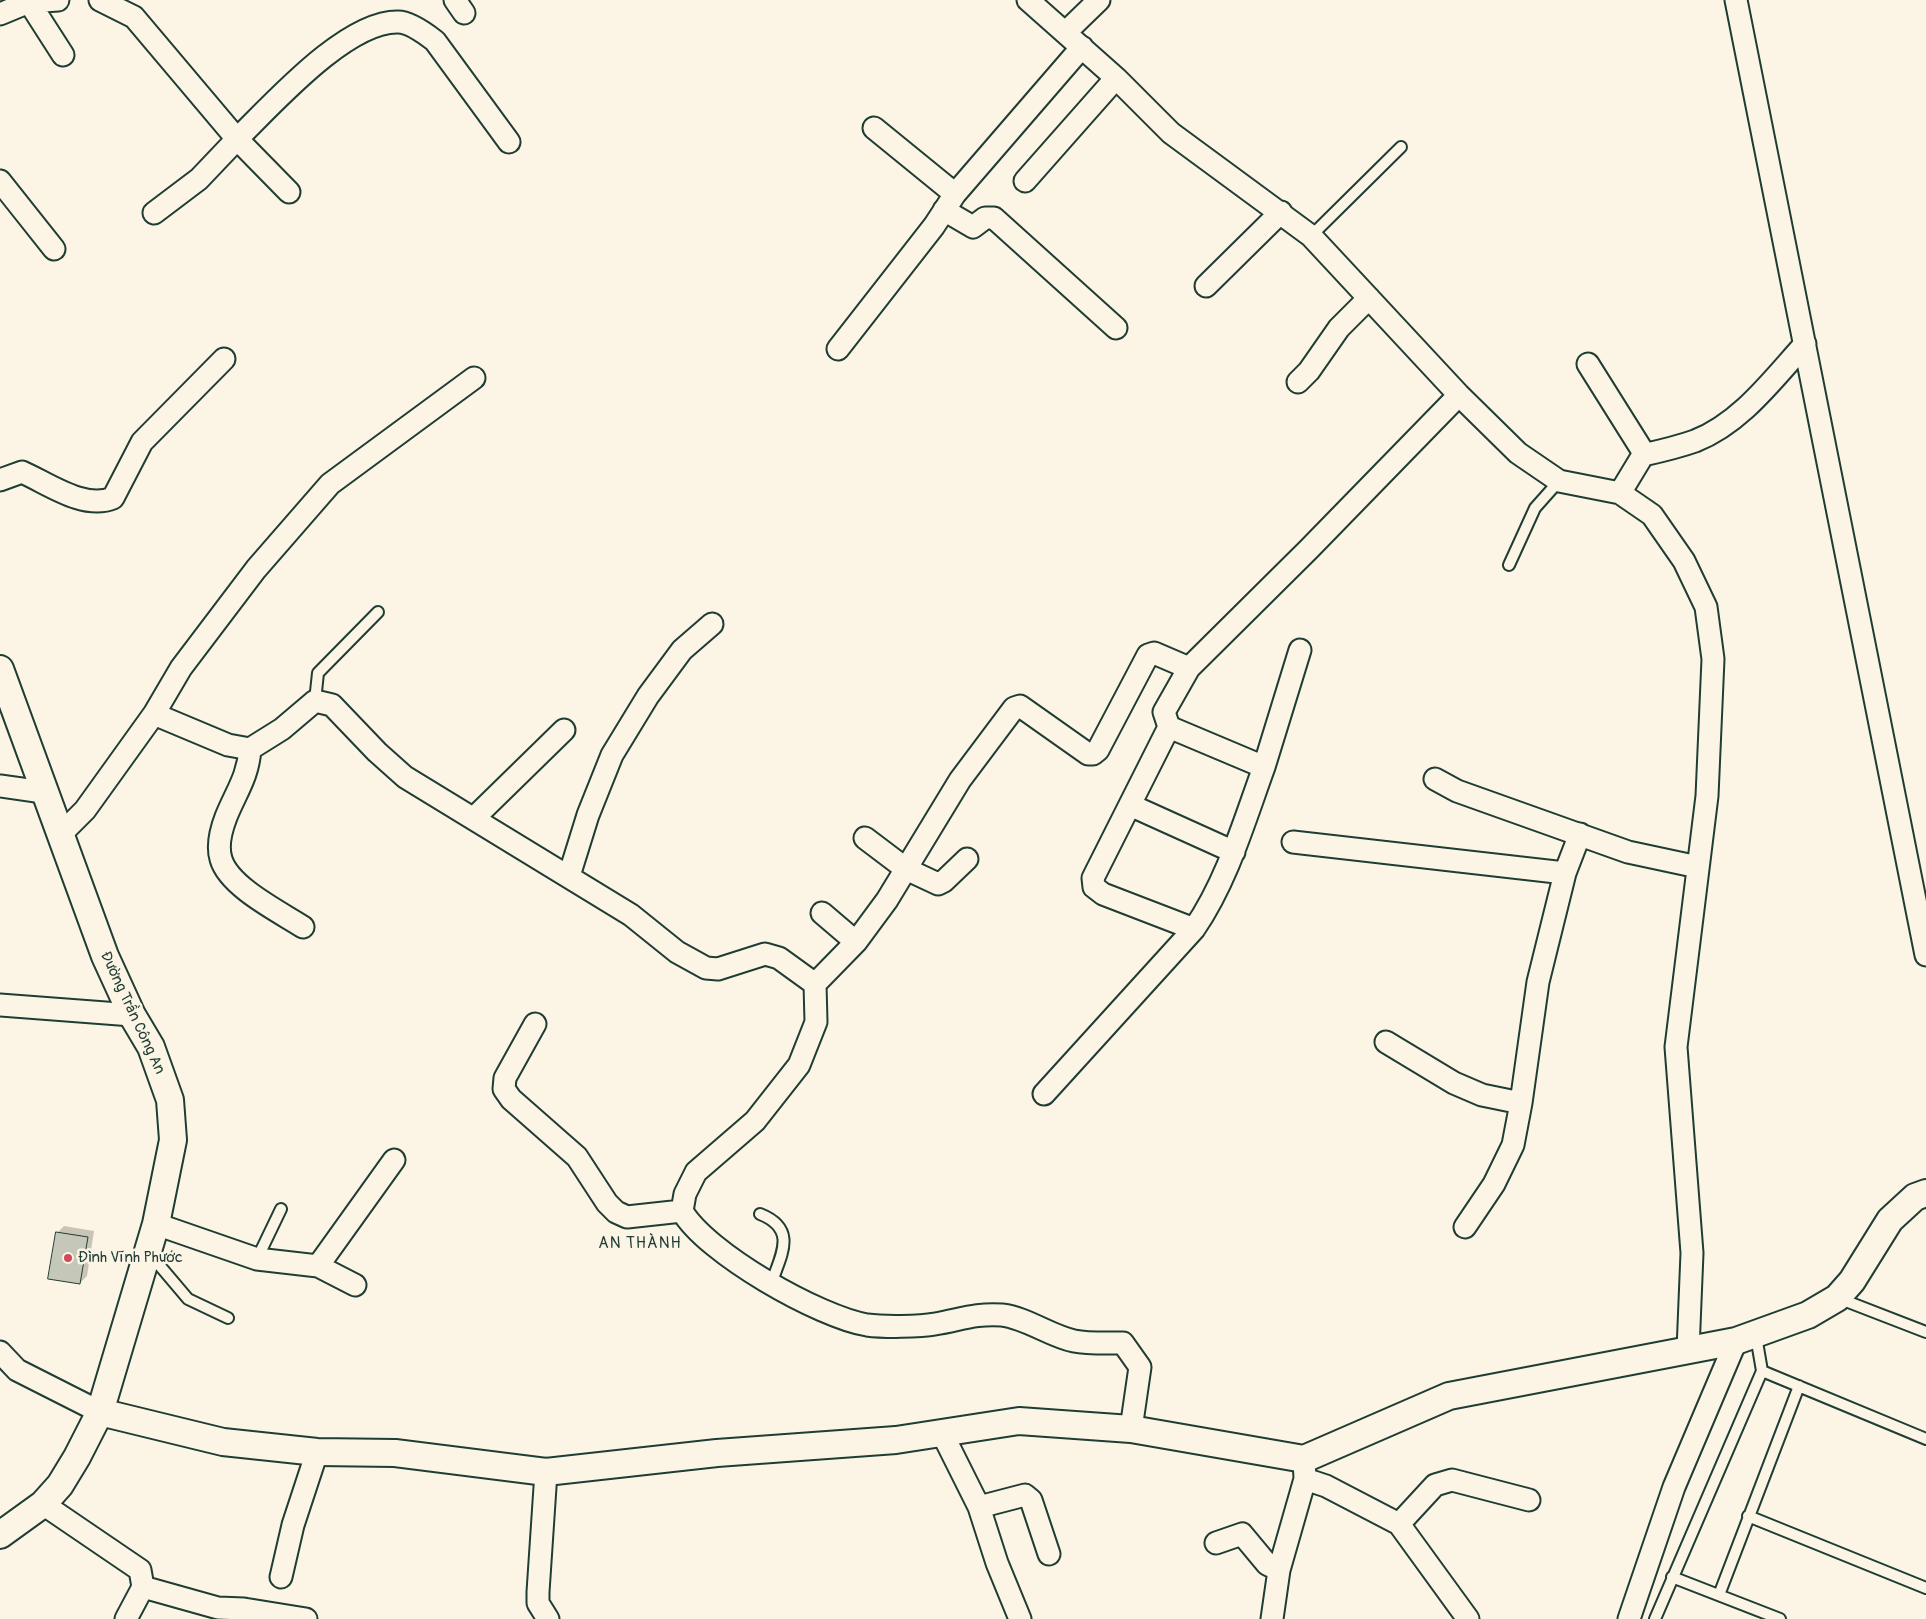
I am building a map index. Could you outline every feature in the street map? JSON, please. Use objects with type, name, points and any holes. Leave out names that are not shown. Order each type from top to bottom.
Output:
[{"type":"street","points":[[0,14],[29,2],[58,0]]},
{"type":"street","points":[[100,0],[134,17],[237,139],[288,192]]},
{"type":"street","points":[[1028,0],[1116,78],[1171,133],[1281,212],[1311,236],[1458,395],[1518,453],[1559,481],[1620,493],[1652,515],[1684,560],[1706,607],[1713,659],[1707,796],[1676,1047],[1692,1253],[1688,1350]]},
{"type":"street","points":[[838,350],[1074,40],[1099,0]]},
{"type":"street","points":[[1736,0],[1926,954]]},
{"type":"street","points":[[29,2],[64,55]]},
{"type":"street","points":[[154,213],[199,179],[237,139],[326,54],[344,40],[389,23],[399,22],[428,35],[435,41],[509,142]]},
{"type":"street","points":[[1025,181],[1116,78]]},
{"type":"street","points":[[874,128],[973,227],[985,218],[994,218],[1116,328]]},
{"type":"street","points":[[0,180],[54,249]]},
{"type":"street","points":[[1206,286],[1281,212]]},
{"type":"street","points":[[1298,382],[1309,371],[1339,328],[1369,298]]},
{"type":"street","points":[[1620,493],[1643,455],[1697,440],[1718,429],[1757,397],[1805,344]]},
{"type":"street","points":[[0,480],[22,472],[77,498],[101,503],[113,498],[142,442],[224,359]]},
{"type":"street","points":[[1588,364],[1643,455]]},
{"type":"street","points":[[60,835],[85,810],[154,714],[181,668],[256,569],[330,484],[474,378]]},
{"type":"street","points":[[1264,766],[1169,726],[1164,718],[1164,712],[1189,668],[1310,549],[1458,395]]},
{"type":"street","points":[[569,876],[588,815],[612,755],[648,696],[682,650],[712,624]]},
{"type":"street","points":[[1044,1094],[1194,929],[1202,917],[1234,852],[1264,766],[1300,650]]},
{"type":"street","points":[[1131,1429],[1140,1367],[1123,1343],[1074,1341],[1004,1316],[971,1315],[934,1325],[866,1325],[812,1306],[771,1284],[734,1260],[689,1224],[682,1211],[685,1194],[696,1172],[754,1121],[799,1065],[816,1022],[815,984],[856,942],[887,900],[960,780],[1016,706],[1020,706],[1088,754],[1093,754],[1098,750],[1148,655],[1154,654],[1189,668]]},
{"type":"street","name":"Đường Trần Công An","points":[[0,669],[43,792],[105,956],[132,1015],[151,1047],[170,1100],[172,1140],[156,1224],[146,1251],[100,1412],[77,1457],[60,1484],[43,1504],[0,1536]]},
{"type":"street","points":[[154,714],[228,745],[250,749],[282,729],[315,701],[332,706],[377,752],[405,776],[630,915],[677,952],[706,968],[718,969],[765,954],[779,958],[815,984]]},
{"type":"street","points":[[1169,726],[1093,878],[1094,888],[1103,894],[1194,929]]},
{"type":"street","points":[[474,818],[564,730]]},
{"type":"street","points":[[250,749],[248,768],[225,819],[219,841],[220,859],[229,873],[248,892],[303,927]]},
{"type":"street","points":[[1435,779],[1457,792],[1628,852],[1698,867]]},
{"type":"street","points":[[0,786],[43,792]]},
{"type":"street","points":[[1130,805],[1234,852]]},
{"type":"street","points":[[1464,1227],[1494,1184],[1513,1145],[1521,1103],[1538,982],[1565,873],[1580,834]]},
{"type":"street","points":[[864,838],[906,869],[938,884],[944,881],[967,859]]},
{"type":"street","points":[[1293,842],[1565,873]]},
{"type":"street","points":[[822,913],[856,942]]},
{"type":"street","points":[[0,1005],[132,1015]]},
{"type":"street","points":[[535,1024],[505,1078],[504,1089],[511,1099],[577,1157],[607,1203],[616,1212],[628,1217],[682,1211]]},
{"type":"street","points":[[1386,1042],[1454,1083],[1482,1095],[1521,1103]]},
{"type":"street","points":[[318,1266],[394,1160]]},
{"type":"street","points":[[1272,1619],[1279,1570],[1305,1469],[1449,1396],[1746,1338],[1808,1315],[1836,1298],[1852,1280],[1890,1220],[1915,1197],[1926,1193]]},
{"type":"street","points":[[156,1224],[257,1259],[318,1266],[354,1285]]},
{"type":"street","points":[[1630,1619],[1674,1487],[1746,1338]]},
{"type":"street","points":[[0,1352],[17,1370],[100,1412],[223,1442],[317,1452],[395,1453],[546,1472],[717,1453],[871,1443],[1019,1420],[1131,1429],[1305,1469],[1326,1486],[1399,1524],[1468,1619]]},
{"type":"street","points":[[942,1433],[979,1508],[997,1563],[1020,1619]]},
{"type":"street","points":[[281,1577],[294,1525],[317,1452]]},
{"type":"street","points":[[546,1472],[538,1603],[548,1619]]},
{"type":"street","points":[[1399,1524],[1435,1485],[1443,1481],[1452,1480],[1529,1500]]},
{"type":"street","points":[[979,1508],[1025,1495],[1031,1500],[1049,1554]]},
{"type":"street","points":[[43,1504],[140,1570],[143,1587],[126,1619]]},
{"type":"street","points":[[1216,1543],[1242,1534],[1267,1564],[1279,1570]]},
{"type":"street","points":[[143,1587],[241,1614],[306,1619]]},
{"type":"lane","points":[[1311,236],[1401,147]]},
{"type":"lane","points":[[1509,565],[1535,508],[1559,481]]},
{"type":"lane","points":[[315,701],[318,673],[378,612]]},
{"type":"lane","points":[[257,1259],[280,1210]]},
{"type":"lane","points":[[760,1214],[774,1220],[785,1236],[784,1248],[771,1284]]},
{"type":"lane","points":[[146,1251],[188,1299],[228,1318]]},
{"type":"lane","points":[[1836,1298],[1926,1332]]},
{"type":"lane","points":[[1746,1338],[1762,1371],[1926,1439]]},
{"type":"lane","points":[[1655,1619],[1762,1371]]},
{"type":"lane","points":[[1719,1595],[1799,1386]]},
{"type":"lane","points":[[1748,1516],[1926,1588]]},
{"type":"lane","points":[[1672,1577],[1780,1619]]},
{"type":"building","name":"Đình Vĩnh Phước","points":[[56,1232],[88,1237],[80,1284],[48,1279]]},
{"type":"place","name":"Đình Vĩnh Phước","points":[[68,1258]]},
{"type":"district","name":"AN THÀNH","points":[[640,1244]]}]
